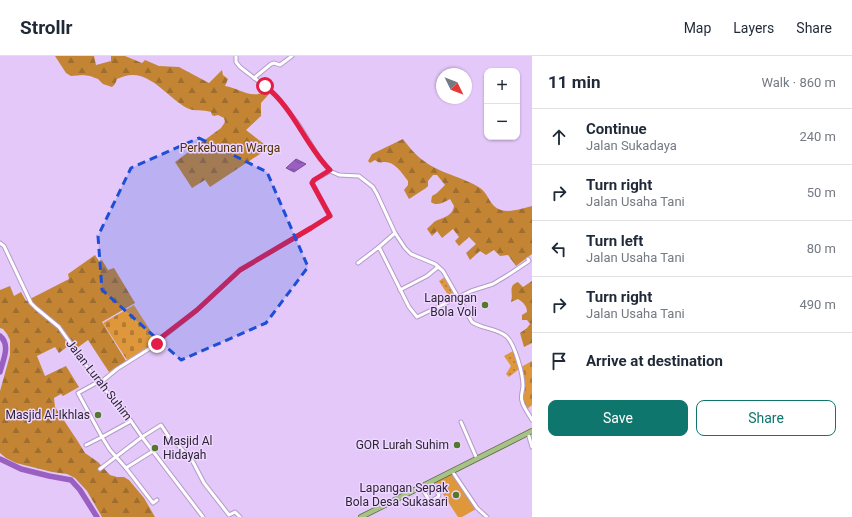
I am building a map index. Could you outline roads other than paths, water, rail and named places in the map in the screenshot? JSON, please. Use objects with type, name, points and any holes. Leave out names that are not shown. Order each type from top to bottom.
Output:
[{"type":"main road","points":[[361,517],[530,432]]},
{"type":"street","points":[[236,56],[235,61],[237,65],[283,102],[320,159],[330,170],[339,175],[359,176],[370,184],[377,194],[395,233],[411,254],[438,267],[447,277],[470,320],[474,323],[501,333],[511,342],[522,375],[522,401],[532,420]]},
{"type":"street","points":[[254,78],[271,64],[274,63],[280,65],[292,56]]},
{"type":"street","points":[[157,500],[153,503],[102,437],[78,392],[99,383],[117,369],[157,344],[158,340],[197,310],[240,270],[300,235],[329,216],[312,183],[314,180],[330,170]]},
{"type":"street","points":[[358,263],[395,233]]},
{"type":"street","name":"Jalan Lurah Suhim","points":[[0,243],[4,246],[31,303],[59,328],[99,383],[121,407],[153,452],[203,517]]},
{"type":"street","points":[[379,247],[409,307],[417,317],[499,280],[529,261],[528,259]]},
{"type":"street","points":[[400,290],[428,276],[438,267]]},
{"type":"street","points":[[86,445],[131,421]]},
{"type":"street","points":[[461,422],[477,459]]},
{"type":"street","points":[[100,469],[142,437],[162,426],[173,443],[177,444],[193,462],[205,484],[229,514],[235,512],[240,517]]},
{"type":"street","points":[[530,432],[532,446]]},
{"type":"street","points":[[126,468],[153,452]]},
{"type":"street","points":[[452,471],[476,508],[487,517]]},
{"type":"street","points":[[420,487],[431,501],[439,495],[431,482]]},
{"type":"water","points":[[296,159],[306,164],[294,172],[286,168]]},
{"type":"waterway","points":[[0,336],[6,348],[0,372]]},
{"type":"waterway","points":[[0,459],[21,469],[71,480],[80,490],[97,517]]},
{"type":"place","name":"Lapangan Bola Voli","points":[[485,305]]},
{"type":"place","name":"Masjid Al-Ikhlas","points":[[98,415]]},
{"type":"place","name":"GOR Lurah Suhim","points":[[457,445]]},
{"type":"place","name":"Masjid Al Hidayah","points":[[155,448]]},
{"type":"place","name":"Lapangan Sepak Bola Desa Sukasari","points":[[456,495]]},
{"type":"park label","name":"Perkebunan Warga","points":[[230,148]]}]
